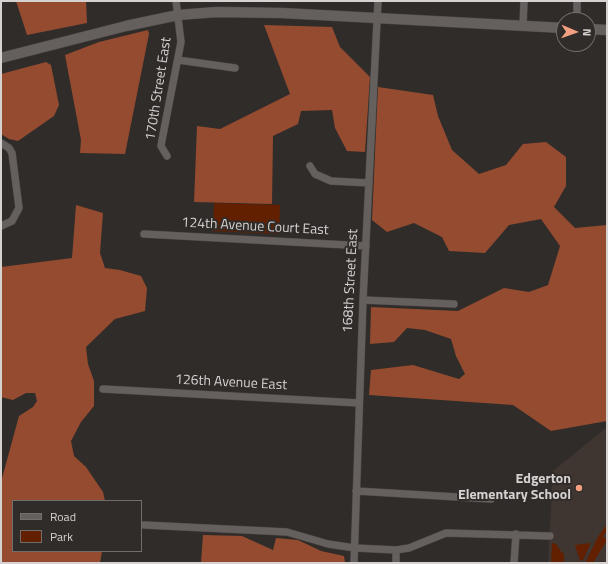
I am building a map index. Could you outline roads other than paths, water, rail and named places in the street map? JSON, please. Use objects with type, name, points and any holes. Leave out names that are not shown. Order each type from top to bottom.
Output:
[{"type":"main road","points":[[1,58],[126,26],[178,15],[217,12],[259,12],[556,28]]},
{"type":"main road","points":[[596,29],[607,30]]},
{"type":"street","name":"170th Street East","points":[[167,156],[161,146],[162,135],[181,42],[176,1]]},
{"type":"street","name":"168th Street East","points":[[354,563],[363,300],[378,1]]},
{"type":"street","points":[[523,26],[524,1]]},
{"type":"street","points":[[577,12],[578,1]]},
{"type":"street","points":[[178,60],[235,68]]},
{"type":"street","points":[[1,143],[9,148],[12,153],[19,208],[12,221],[1,226]]},
{"type":"street","points":[[310,166],[315,174],[331,181],[369,183]]},
{"type":"street","name":"124th Avenue Court East","points":[[144,234],[366,246]]},
{"type":"street","points":[[363,300],[454,304]]},
{"type":"street","name":"126th Avenue East","points":[[102,389],[359,403]]},
{"type":"street","points":[[356,491],[491,499]]},
{"type":"street","points":[[144,526],[287,532],[328,544],[354,548],[396,550],[409,548],[446,533],[550,536]]},
{"type":"street","points":[[514,563],[516,534]]},
{"type":"street","points":[[396,550],[396,563]]},
{"type":"place","name":"Edgerton Elementary School","points":[[579,488]]}]
